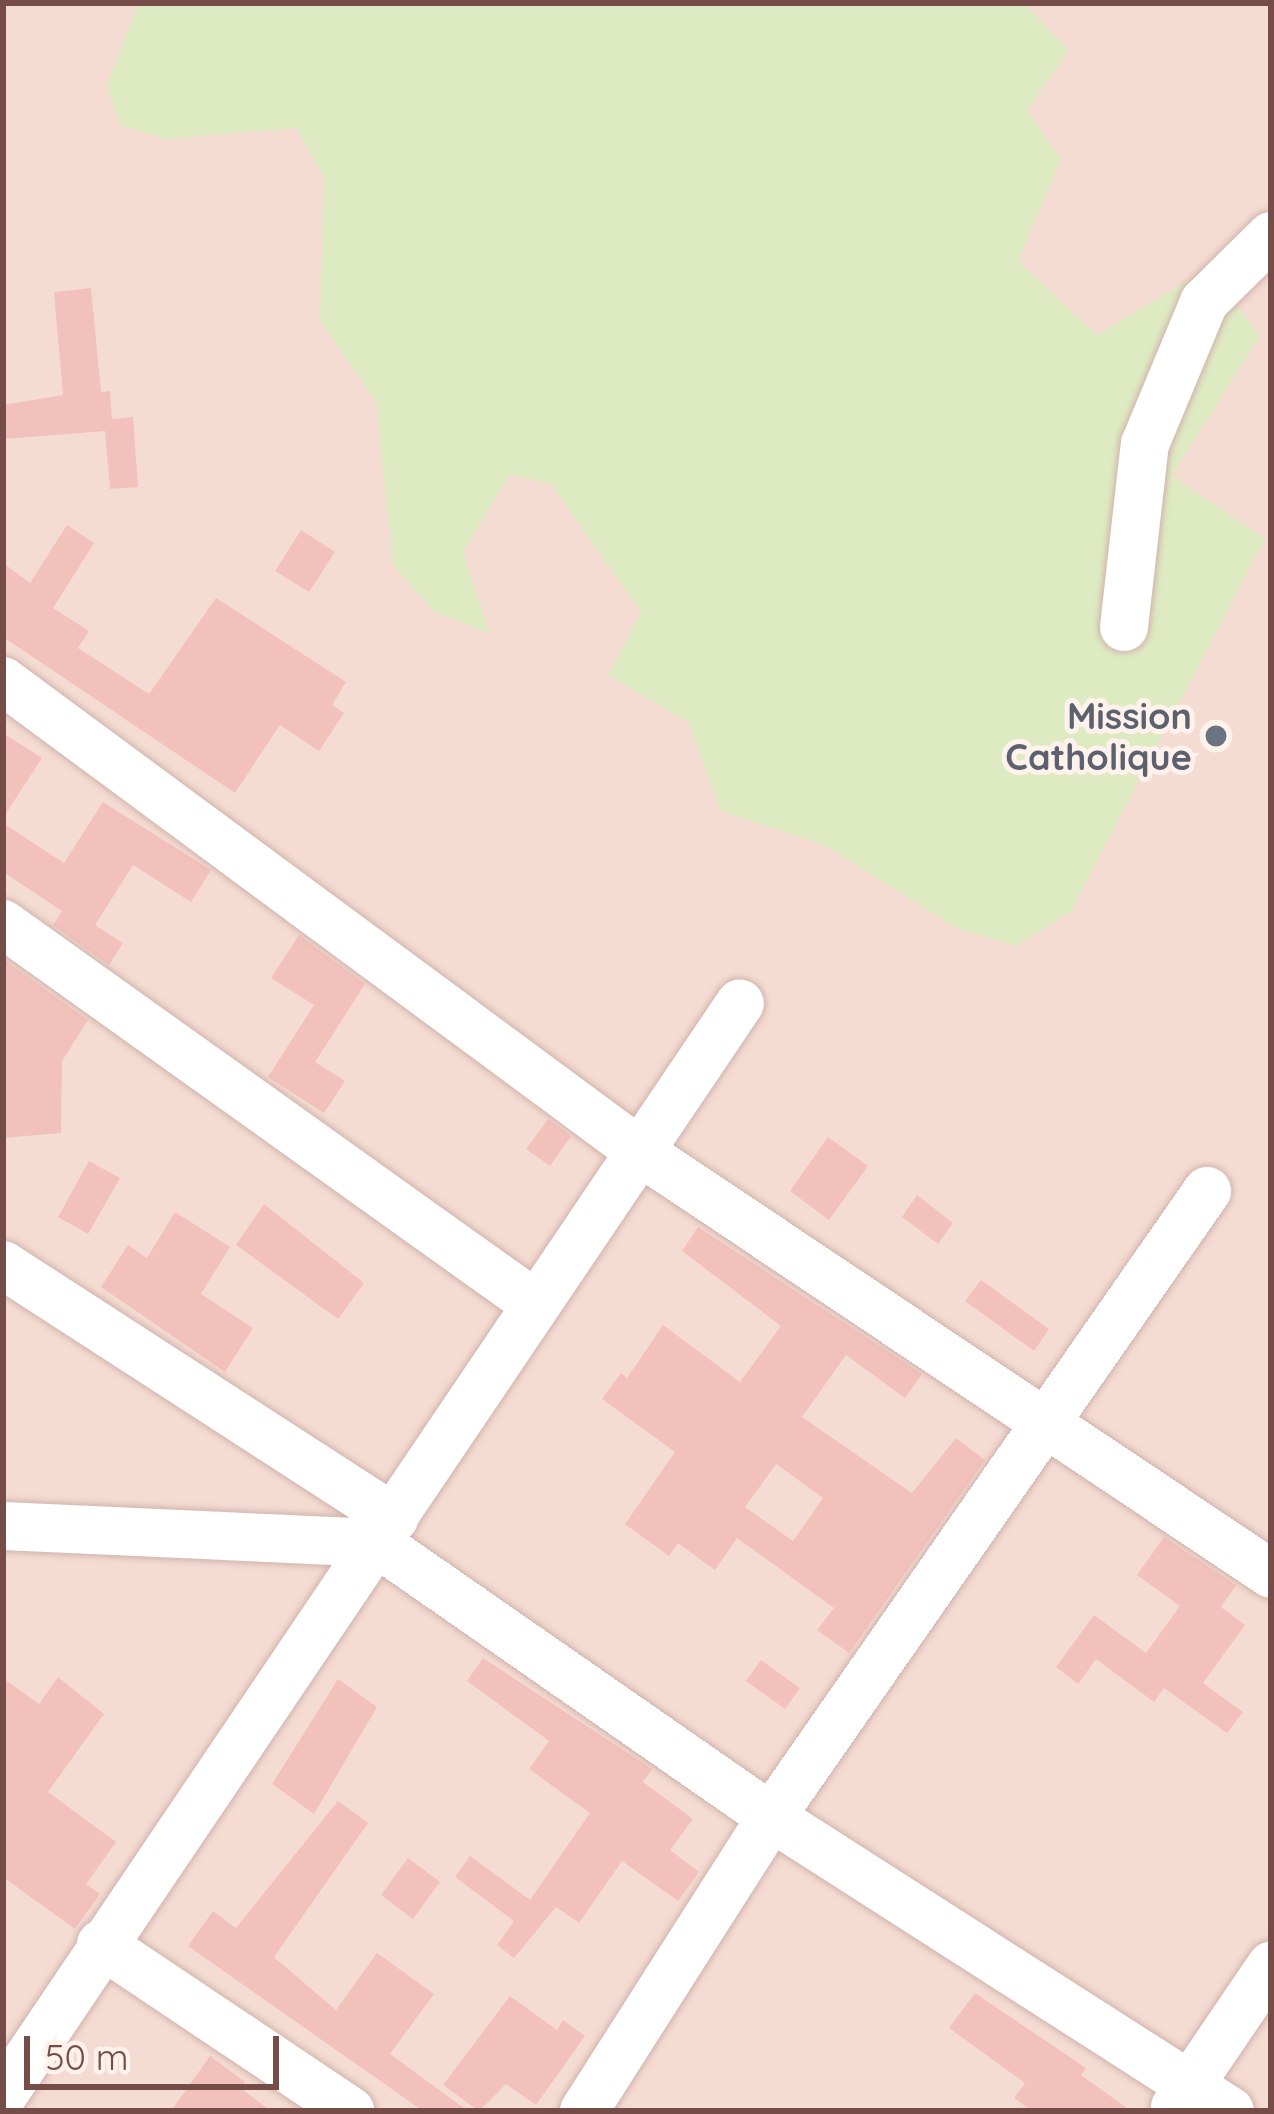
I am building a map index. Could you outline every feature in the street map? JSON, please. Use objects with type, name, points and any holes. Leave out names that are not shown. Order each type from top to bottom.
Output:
[{"type":"street","points":[[1124,627],[1145,444],[1204,302],[1271,236]]},
{"type":"street","points":[[3,681],[639,1151],[1042,1428],[1271,1574]]},
{"type":"street","points":[[3,925],[531,1301]]},
{"type":"street","points":[[3,2095],[101,1944],[386,1530],[531,1301],[740,1003]]},
{"type":"street","points":[[584,2111],[771,1817],[1207,1191]]},
{"type":"street","points":[[3,1264],[386,1530],[771,1817],[1182,2097],[1230,2111]]},
{"type":"street","points":[[3,1526],[386,1530]]},
{"type":"street","points":[[101,1944],[350,2111]]},
{"type":"street","points":[[1182,2097],[1271,1966]]},
{"type":"shaded area","points":[[3,3],[1271,3],[1271,2111],[3,2111]]},
{"type":"green space","points":[[138,3],[1024,3],[1069,50],[1027,110],[1061,159],[1018,261],[1097,335],[1208,268],[1260,336],[1172,475],[1265,539],[1071,911],[1016,946],[958,929],[824,845],[721,811],[688,722],[608,675],[641,612],[550,483],[510,475],[463,552],[490,633],[434,612],[393,565],[376,402],[320,320],[324,177],[296,128],[165,139],[120,125],[107,86]]},
{"type":"building","points":[[91,288],[101,392],[110,391],[112,419],[133,417],[138,487],[110,489],[105,431],[3,439],[3,405],[63,395],[54,292]]},
{"type":"building","points":[[67,525],[94,543],[53,608],[89,631],[78,648],[149,694],[216,598],[346,682],[332,705],[344,713],[319,751],[280,725],[235,793],[3,637],[3,563],[30,583]]},
{"type":"building","points":[[301,530],[335,552],[309,592],[275,571]]},
{"type":"building","points":[[3,733],[42,758],[3,818]]},
{"type":"building","points":[[103,802],[211,870],[191,902],[133,865],[95,925],[123,943],[109,965],[53,925],[62,911],[3,872],[3,823],[64,863]]},
{"type":"building","points":[[299,935],[365,984],[315,1062],[345,1081],[324,1113],[268,1077],[314,1005],[271,978]]},
{"type":"building","points":[[3,959],[88,1020],[62,1061],[61,1133],[3,1138]]},
{"type":"building","points":[[548,1119],[571,1136],[550,1166],[526,1149]]},
{"type":"building","points":[[828,1137],[868,1166],[829,1220],[790,1191]]},
{"type":"building","points":[[89,1161],[120,1178],[88,1234],[58,1217]]},
{"type":"building","points":[[917,1195],[953,1223],[938,1244],[902,1217]]},
{"type":"building","points":[[264,1204],[364,1283],[338,1319],[236,1245]]},
{"type":"building","points":[[175,1212],[230,1247],[201,1294],[253,1328],[225,1372],[101,1287],[128,1245],[147,1258]]},
{"type":"building","points":[[698,1227],[922,1374],[905,1398],[846,1355],[802,1417],[912,1493],[956,1438],[985,1460],[849,1653],[817,1630],[834,1608],[737,1538],[715,1570],[678,1543],[669,1556],[625,1524],[675,1452],[602,1399],[621,1373],[627,1378],[663,1325],[740,1382],[781,1326],[682,1251]],"holes":[[[776,1464],[823,1498],[793,1541],[745,1507]]]},
{"type":"building","points":[[981,1280],[1049,1329],[1034,1351],[965,1301]]},
{"type":"building","points":[[1164,1537],[1236,1585],[1221,1607],[1245,1625],[1203,1683],[1243,1712],[1227,1733],[1164,1688],[1154,1702],[1096,1659],[1078,1684],[1056,1667],[1094,1615],[1146,1653],[1180,1606],[1137,1575]]},
{"type":"building","points":[[483,1658],[652,1769],[643,1782],[693,1819],[670,1850],[699,1872],[678,1901],[622,1861],[579,1923],[556,1907],[514,1958],[497,1945],[514,1921],[455,1877],[470,1856],[530,1900],[590,1813],[529,1769],[549,1741],[467,1681]]},
{"type":"building","points":[[761,1660],[800,1688],[785,1709],[746,1681]]},
{"type":"building","points":[[58,1677],[104,1714],[48,1792],[116,1842],[86,1884],[100,1894],[75,1929],[3,1877],[3,1678],[39,1704]]},
{"type":"building","points":[[338,1679],[377,1707],[314,1814],[272,1784]]},
{"type":"building","points":[[338,1801],[368,1823],[274,1957],[336,2010],[377,1953],[434,1994],[390,2054],[468,2111],[423,2111],[188,1946],[213,1911],[236,1928]]},
{"type":"building","points":[[408,1858],[440,1882],[413,1919],[381,1895]]},
{"type":"building","points":[[975,1993],[1086,2068],[1081,2075],[1131,2111],[1032,2111],[1014,2098],[1025,2083],[949,2028]]},
{"type":"building","points":[[510,1996],[557,2030],[563,2020],[585,2036],[536,2105],[506,2084],[479,2111],[443,2085]]},
{"type":"building","points":[[210,2056],[245,2082],[240,2088],[271,2111],[171,2111]]},
{"type":"place","name":"Mission Catholique","points":[[1216,736]]}]
